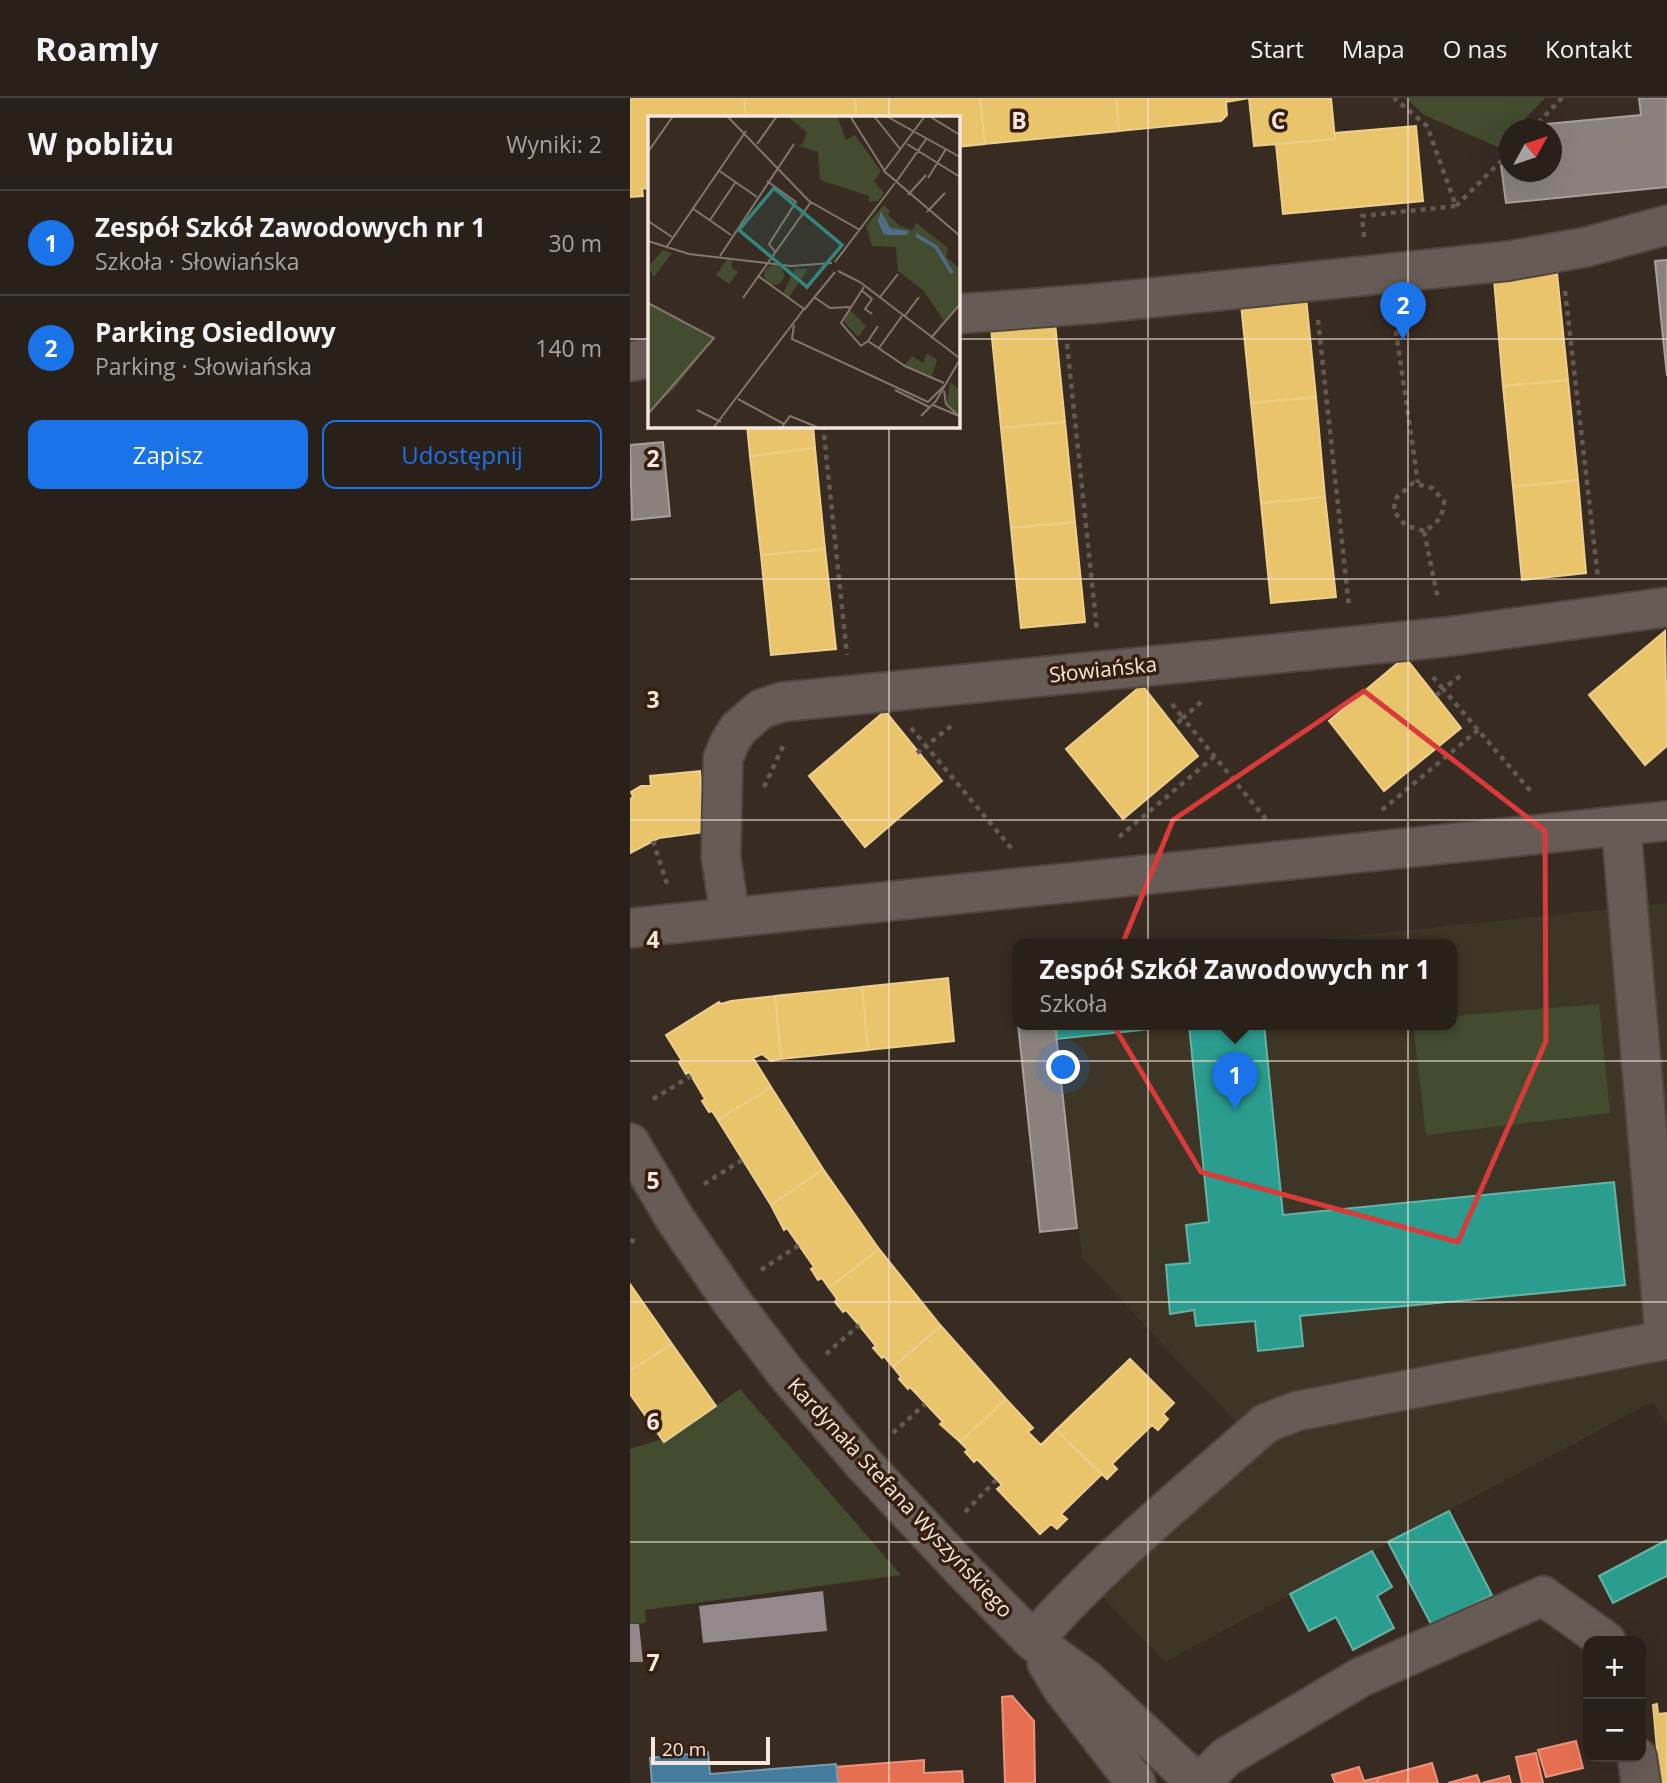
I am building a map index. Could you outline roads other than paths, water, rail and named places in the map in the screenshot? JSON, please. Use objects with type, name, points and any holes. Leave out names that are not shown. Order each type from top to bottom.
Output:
[{"type":"street","points":[[959,314],[1063,306],[1508,261],[1561,252],[1667,225]]},
{"type":"street","points":[[630,362],[648,358]]},
{"type":"street","name":"Słowiańska","points":[[730,917],[721,857],[723,758],[738,729],[761,709],[782,702],[1446,637],[1667,607]]},
{"type":"street","points":[[630,928],[1667,821]]},
{"type":"street","points":[[1033,1641],[1061,1608],[1266,1423],[1297,1411],[1665,1340],[1621,825]]},
{"type":"street","name":"Kardynała Stefana Wyszyńskiego","points":[[630,1143],[682,1230],[732,1302],[786,1373],[862,1462],[962,1570],[1033,1641],[1087,1680],[1198,1783]]},
{"type":"street","points":[[1198,1783],[1226,1757],[1361,1677],[1543,1596],[1599,1636]]},
{"type":"street","name":"Kardynała Stefana Wyszyńskiego","points":[[1033,1641],[1063,1689],[1135,1782]]},
{"type":"street","points":[[1638,1762],[1641,1783]]},
{"type":"place","name":"Parking Osiedlowy","points":[[1403,340]]},
{"type":"place","name":"Zespół Szkół Zawodowych nr 1","points":[[1235,1110]]}]
